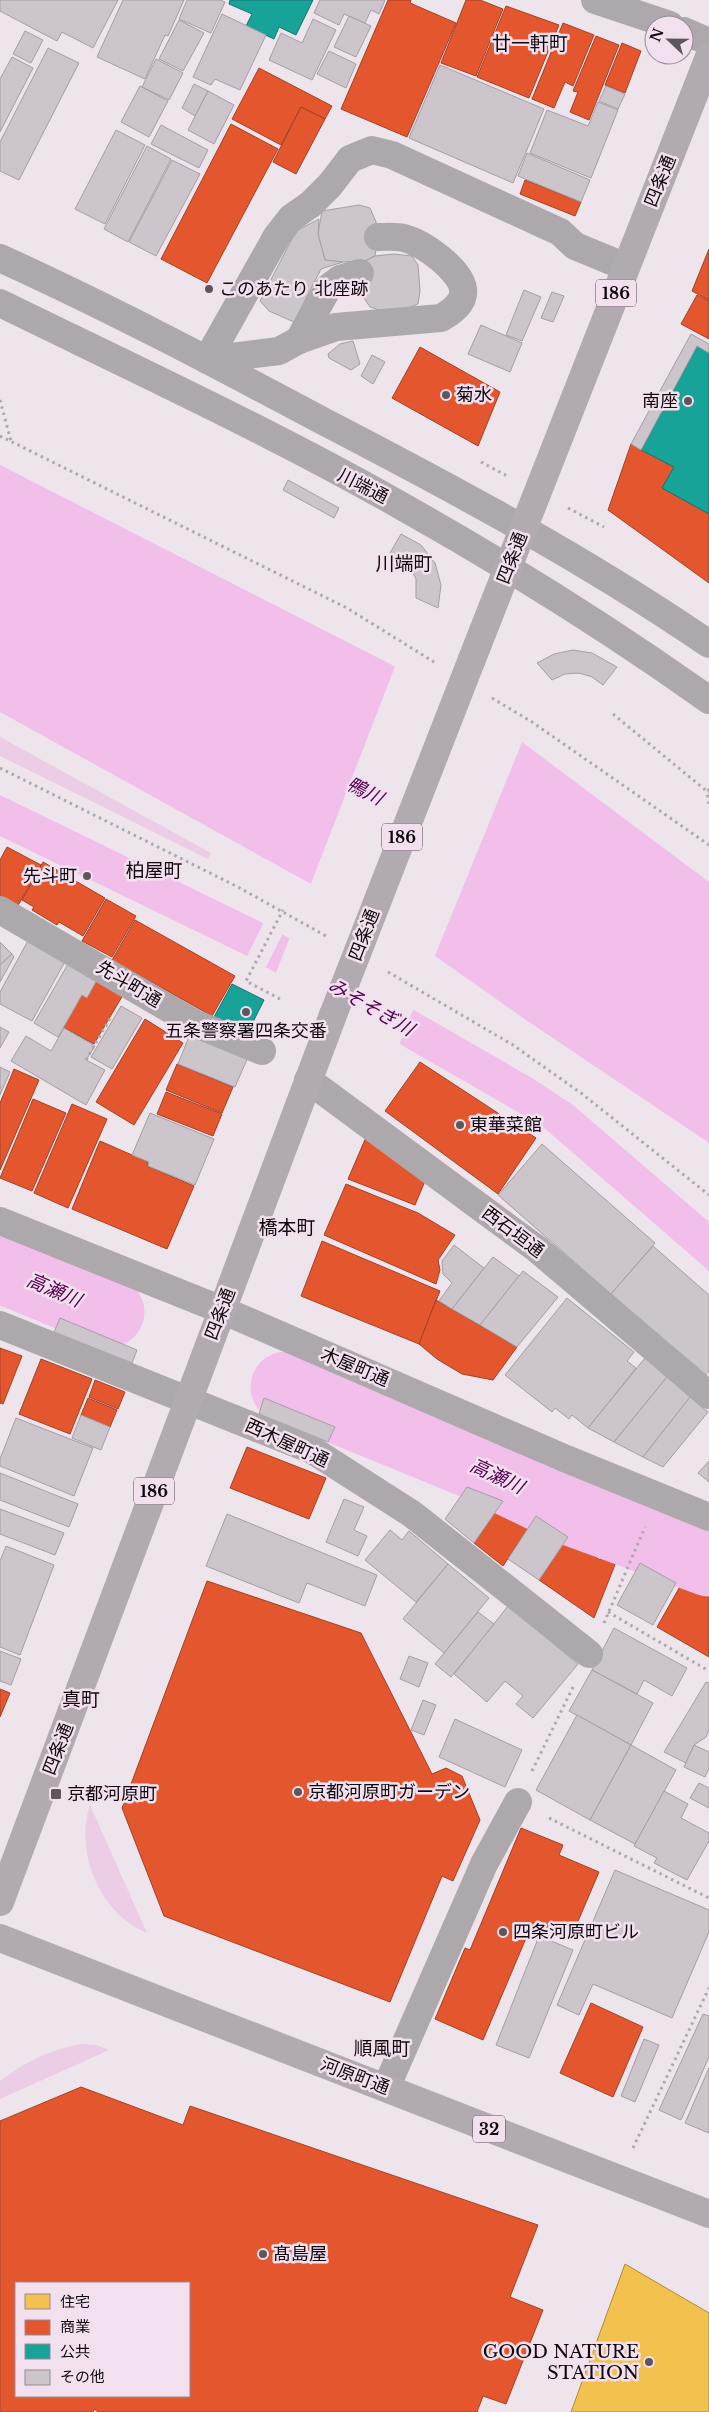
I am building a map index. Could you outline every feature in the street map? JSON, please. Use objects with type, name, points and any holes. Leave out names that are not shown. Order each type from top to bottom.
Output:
[{"type":"main road","name":"四条通","points":[[0,1902],[332,1015],[709,57]]},
{"type":"main road","name":"河原町通","points":[[0,1938],[709,2214]]},
{"type":"street","points":[[595,0],[644,16]]},
{"type":"street","points":[[694,35],[709,42]]},
{"type":"street","points":[[207,360],[277,236],[291,218],[330,185],[350,159],[372,150],[392,155],[560,232],[575,246],[626,267]]},
{"type":"street","points":[[207,360],[279,351],[299,340],[336,327],[441,318],[454,310],[461,301],[464,290],[459,279],[441,258],[417,242],[404,238],[378,237]]},
{"type":"street","points":[[0,258],[207,360],[408,465],[523,529],[669,616],[709,644]]},
{"type":"street","points":[[418,266],[447,272],[459,279]]},
{"type":"street","points":[[299,340],[328,288],[340,279],[360,273]]},
{"type":"street","name":"川端通","points":[[0,303],[192,397],[371,490],[508,568],[647,656],[709,700]]},
{"type":"street","name":"先斗町通","points":[[0,910],[194,1022],[262,1051]]},
{"type":"street","name":"西石垣通","points":[[308,1080],[537,1249],[709,1395]]},
{"type":"street","name":"木屋町通","points":[[0,1221],[222,1310],[564,1458],[709,1517]]},
{"type":"street","name":"西木屋町通","points":[[0,1325],[312,1450],[412,1514],[589,1654]]},
{"type":"street","points":[[386,2088],[484,1864],[518,1802]]},
{"type":"path","points":[[0,400],[11,441]]},
{"type":"path","points":[[0,436],[347,608],[439,665]]},
{"type":"path","points":[[490,696],[532,722],[709,845]]},
{"type":"path","points":[[613,714],[708,791],[709,805]]},
{"type":"path","points":[[280,999],[246,982],[282,910]]},
{"type":"path","points":[[86,1060],[130,984]]},
{"type":"path","points":[[635,1553],[648,1520]]},
{"type":"path","points":[[608,1612],[709,1671]]},
{"type":"path","points":[[518,1802],[709,1898]]},
{"type":"path","points":[[619,2179],[709,1988]]},
{"type":"shaded area","points":[[0,737],[211,853],[208,859],[0,756]]},
{"type":"shaded area","points":[[90,1805],[147,1933],[130,1924],[116,1912],[104,1897],[95,1880],[86,1842],[86,1823]]},
{"type":"shaded area","points":[[81,2044],[96,2045],[109,2050],[0,2099],[0,2081],[9,2074],[48,2053]]},
{"type":"water","name":"鴨川","points":[[0,465],[396,667],[522,742],[709,882],[709,1143],[526,1020],[435,956],[311,884],[0,712]]},
{"type":"water","name":"みそそぎ川","points":[[0,795],[261,922],[532,1078],[573,1105],[709,1222],[709,1271],[542,1126],[245,955],[0,836]]},
{"type":"pier","points":[[396,664],[523,740],[434,958],[310,886]]},
{"type":"pier","points":[[264,922],[283,933],[265,969],[246,958]]},
{"type":"pier","points":[[290,937],[414,1008],[399,1045],[275,975]]},
{"type":"building: 住宅","name":"GOOD NATURE STATION","points":[[625,2264],[709,2313],[709,2412],[571,2412]]},
{"type":"building: 商業","points":[[388,0],[411,0],[410,3],[456,23],[407,137],[341,109]]},
{"type":"building: 商業","points":[[466,0],[480,0],[503,9],[476,76],[441,63]]},
{"type":"building: 商業","points":[[506,6],[559,25],[529,98],[477,77]]},
{"type":"building: 商業","points":[[563,23],[594,35],[573,86],[565,82],[554,108],[532,99]]},
{"type":"building: 商業","points":[[596,36],[619,45],[589,120],[570,112],[578,92],[573,91]]},
{"type":"building: 商業","points":[[622,43],[641,51],[625,93],[605,85]]},
{"type":"building: 商業","points":[[259,68],[332,106],[325,119],[301,107],[281,145],[232,119]]},
{"type":"building: 商業","points":[[301,107],[325,119],[296,174],[273,162]]},
{"type":"building: 商業","points":[[231,124],[278,149],[207,283],[161,259]]},
{"type":"building: 商業","points":[[525,180],[581,202],[575,216],[520,194]]},
{"type":"building: 商業","points":[[709,249],[709,300],[692,291]]},
{"type":"building: 商業","points":[[697,295],[709,301],[709,339],[681,324]]},
{"type":"building: 商業","name":"菊水","points":[[420,347],[500,392],[478,446],[392,398]]},
{"type":"building: 商業","points":[[631,444],[674,467],[662,488],[709,514],[709,583],[608,510]]},
{"type":"building: 商業","points":[[7,847],[41,865],[16,909],[0,900],[0,860]]},
{"type":"building: 商業","points":[[43,862],[105,898],[83,936],[59,922],[57,925],[32,910],[34,907],[22,900]]},
{"type":"building: 商業","points":[[106,899],[136,916],[112,957],[82,941]]},
{"type":"building: 商業","points":[[135,920],[235,976],[212,1016],[112,960]]},
{"type":"building: 商業","points":[[97,980],[123,995],[94,1044],[63,1027],[82,995],[87,998]]},
{"type":"building: 商業","points":[[145,1019],[183,1043],[134,1125],[96,1102]]},
{"type":"building: 商業","name":"東華菜館","points":[[420,1062],[536,1138],[498,1194],[385,1111]]},
{"type":"building: 商業","points":[[177,1064],[233,1087],[222,1113],[166,1090]]},
{"type":"building: 商業","points":[[14,1069],[39,1080],[0,1170],[0,1103]]},
{"type":"building: 商業","points":[[166,1092],[222,1114],[213,1136],[157,1114]]},
{"type":"building: 商業","points":[[33,1099],[66,1113],[32,1191],[0,1178]]},
{"type":"building: 商業","points":[[72,1104],[107,1119],[68,1208],[34,1193]]},
{"type":"building: 商業","points":[[367,1135],[425,1181],[415,1205],[348,1179]]},
{"type":"building: 商業","points":[[100,1141],[148,1162],[147,1166],[194,1186],[167,1249],[72,1209]]},
{"type":"building: 商業","points":[[346,1184],[418,1213],[455,1235],[438,1260],[440,1270],[436,1284],[324,1235]]},
{"type":"building: 商業","points":[[322,1241],[440,1291],[419,1344],[301,1296]]},
{"type":"building: 商業","points":[[436,1300],[517,1347],[493,1380],[462,1374],[437,1359],[419,1344]]},
{"type":"building: 商業","points":[[0,1348],[22,1356],[3,1404],[0,1403]]},
{"type":"building: 商業","points":[[41,1359],[92,1379],[70,1434],[19,1414]]},
{"type":"building: 商業","points":[[95,1380],[125,1392],[118,1409],[89,1397]]},
{"type":"building: 商業","points":[[88,1398],[117,1410],[110,1427],[81,1415]]},
{"type":"building: 商業","points":[[247,1447],[326,1478],[309,1519],[230,1488]]},
{"type":"building: 商業","points":[[503,1501],[536,1516],[503,1566],[474,1543]]},
{"type":"building: 商業","points":[[568,1537],[600,1560],[605,1553],[616,1562],[594,1618],[539,1580]]},
{"type":"building: 商業","name":"京都河原町ガーデン","points":[[207,1581],[361,1633],[432,1774],[446,1768],[462,1776],[480,1820],[453,1881],[442,1876],[390,2002],[164,1916],[122,1808]]},
{"type":"building: 商業","points":[[682,1583],[704,1596],[706,1592],[709,1593],[709,1657],[657,1627]]},
{"type":"building: 商業","points":[[0,1689],[10,1693],[0,1717]]},
{"type":"building: 商業","name":"四条河原町ビル","points":[[521,1828],[563,1845],[559,1855],[599,1872],[570,1940],[532,1924],[483,2040],[435,2019],[465,1948],[470,1950]]},
{"type":"building: 商業","points":[[591,2003],[643,2027],[613,2097],[560,2073]]},
{"type":"building: 商業","name":"髙島屋","points":[[81,2087],[183,2125],[190,2106],[538,2225],[510,2297],[543,2310],[506,2404],[483,2396],[477,2412],[98,2412],[94,2409],[93,2412],[0,2412],[0,2121]]},
{"type":"building: 公共","points":[[230,0],[313,0],[296,35],[279,27],[274,39],[246,26],[252,14],[229,4]]},
{"type":"building: 公共","name":"南座","points":[[697,346],[709,353],[709,514],[662,488],[674,467],[641,450]]},
{"type":"building: 公共","points":[[232,984],[264,1000],[247,1034],[214,1017]]},
{"type":"building: その他","points":[[0,0],[118,0],[93,48],[62,32],[57,41],[0,11]]},
{"type":"building: その他","points":[[123,0],[184,0],[168,36],[165,35],[145,79],[97,57]]},
{"type":"building: その他","points":[[187,0],[220,0],[225,2],[211,33],[179,19]]},
{"type":"building: その他","points":[[320,0],[385,0],[379,14],[371,10],[365,23],[344,14],[339,25],[314,13]]},
{"type":"building: その他","points":[[222,14],[266,35],[240,90],[215,79],[211,85],[193,77]]},
{"type":"building: その他","points":[[349,16],[371,26],[356,57],[334,47]]},
{"type":"building: その他","points":[[313,19],[336,30],[312,80],[269,60],[281,33],[302,43]]},
{"type":"building: その他","points":[[179,20],[204,33],[183,71],[159,59]]},
{"type":"building: その他","points":[[25,31],[43,40],[31,63],[13,54]]},
{"type":"building: その他","points":[[48,48],[79,63],[19,180],[0,171],[0,142]]},
{"type":"building: その他","points":[[329,51],[356,64],[346,88],[317,74]]},
{"type":"building: その他","points":[[12,57],[33,68],[0,132],[0,79]]},
{"type":"building: その他","points":[[156,59],[183,73],[169,100],[142,87]]},
{"type":"building: その他","points":[[440,65],[544,109],[513,183],[409,138]]},
{"type":"building: その他","points":[[194,84],[208,91],[195,116],[182,108]]},
{"type":"building: その他","points":[[140,86],[168,101],[149,137],[121,122]]},
{"type":"building: その他","points":[[606,86],[625,94],[618,109],[599,101]]},
{"type":"building: その他","points":[[208,91],[234,105],[214,144],[188,130]]},
{"type":"building: その他","points":[[598,102],[618,110],[591,178],[530,153],[547,110],[588,126]]},
{"type":"building: その他","points":[[161,125],[208,150],[199,168],[151,144]]},
{"type":"building: その他","points":[[116,130],[145,145],[105,224],[75,209]]},
{"type":"building: その他","points":[[147,146],[171,159],[128,242],[104,229]]},
{"type":"building: その他","points":[[527,153],[590,180],[581,202],[518,176]]},
{"type":"building: その他","points":[[172,160],[200,174],[156,256],[129,242]]},
{"type":"building: その他","points":[[359,205],[370,208],[376,222],[377,243],[375,256],[365,261],[343,262],[325,260],[318,234],[322,211]]},
{"type":"building: その他","points":[[319,219],[318,234],[325,260],[343,262],[321,269],[294,322],[269,311],[260,301],[296,231]]},
{"type":"building: その他","points":[[394,254],[412,256],[418,265],[420,291],[418,304],[406,309],[382,311],[370,307],[364,298],[361,285],[365,261],[375,256]]},
{"type":"building: その他","points":[[524,290],[541,297],[522,341],[506,335]]},
{"type":"building: その他","points":[[552,292],[564,296],[553,322],[541,318]]},
{"type":"building: その他","points":[[481,325],[522,343],[510,372],[468,354]]},
{"type":"building: その他","points":[[691,334],[709,344],[709,353],[697,346],[641,450],[631,444]]},
{"type":"building: その他","points":[[353,341],[360,364],[351,370],[329,358],[328,354],[340,344]]},
{"type":"building: その他","points":[[372,355],[385,362],[373,384],[361,376]]},
{"type":"building: その他","points":[[288,480],[339,508],[334,518],[283,490]]},
{"type":"building: その他","points":[[401,534],[421,545],[435,563],[441,585],[438,608],[416,598],[416,579],[412,571],[406,564],[390,553]]},
{"type":"building: その他","points":[[573,650],[592,653],[617,667],[603,685],[592,677],[579,673],[565,674],[552,680],[537,663],[554,654]]},
{"type":"building: その他","points":[[30,937],[67,958],[32,1021],[0,1004],[0,992]]},
{"type":"building: その他","points":[[0,942],[12,954],[0,965]]},
{"type":"building: その他","points":[[12,954],[14,957],[0,982],[0,965]]},
{"type":"building: その他","points":[[68,964],[97,980],[87,998],[82,995],[58,1037],[34,1023]]},
{"type":"building: その他","points":[[121,1006],[142,1018],[112,1069],[91,1057]]},
{"type":"building: その他","points":[[0,1027],[9,1032],[0,1048]]},
{"type":"building: その他","points":[[64,1028],[95,1046],[86,1060],[105,1070],[86,1105],[11,1061],[26,1036],[51,1051]]},
{"type":"building: その他","points":[[190,1034],[248,1057],[235,1087],[178,1064]]},
{"type":"building: その他","points":[[0,1067],[10,1072],[0,1095]]},
{"type":"building: その他","points":[[150,1113],[214,1139],[195,1185],[148,1166],[149,1162],[132,1155]]},
{"type":"building: その他","points":[[542,1144],[655,1243],[611,1294],[498,1195]]},
{"type":"building: その他","points":[[454,1245],[484,1268],[452,1309],[439,1301],[452,1283],[443,1274],[442,1261]]},
{"type":"building: その他","points":[[653,1246],[709,1295],[709,1371],[705,1376],[611,1294]]},
{"type":"building: その他","points":[[493,1257],[519,1276],[480,1325],[452,1309]]},
{"type":"building: その他","points":[[523,1271],[558,1297],[517,1347],[480,1325]]},
{"type":"building: その他","points":[[567,1298],[634,1352],[627,1361],[636,1368],[588,1428],[572,1415],[569,1419],[555,1408],[552,1412],[505,1375]]},
{"type":"building: その他","points":[[60,1318],[137,1350],[132,1363],[54,1332]]},
{"type":"building: その他","points":[[645,1358],[667,1377],[614,1442],[588,1428]]},
{"type":"building: その他","points":[[667,1377],[690,1397],[643,1457],[614,1442]]},
{"type":"building: その他","points":[[690,1397],[708,1412],[663,1467],[643,1457]]},
{"type":"building: その他","points":[[264,1398],[335,1427],[328,1442],[259,1414]]},
{"type":"building: その他","points":[[81,1415],[110,1427],[101,1450],[72,1438]]},
{"type":"building: その他","points":[[16,1418],[93,1448],[74,1496],[0,1466],[0,1459]]},
{"type":"building: その他","points":[[709,1461],[709,1482],[698,1473]]},
{"type":"building: その他","points":[[0,1473],[78,1504],[69,1527],[0,1500]]},
{"type":"building: その他","points":[[467,1487],[503,1501],[474,1543],[445,1519]]},
{"type":"building: その他","points":[[344,1499],[364,1507],[354,1530],[367,1536],[358,1556],[326,1542]]},
{"type":"building: その他","points":[[0,1509],[64,1533],[55,1555],[0,1534]]},
{"type":"building: その他","points":[[227,1514],[377,1575],[365,1606],[307,1583],[299,1603],[206,1566]]},
{"type":"building: その他","points":[[536,1516],[568,1537],[539,1580],[508,1559]]},
{"type":"building: その他","points":[[390,1530],[402,1540],[409,1531],[448,1564],[416,1602],[365,1560]]},
{"type":"building: その他","points":[[6,1546],[54,1565],[20,1655],[0,1647],[0,1561]]},
{"type":"building: その他","points":[[640,1563],[676,1583],[653,1625],[617,1605]]},
{"type":"building: その他","points":[[448,1564],[489,1598],[444,1653],[403,1619]]},
{"type":"building: その他","points":[[508,1606],[578,1664],[533,1718],[516,1704],[523,1696],[505,1681],[487,1702],[454,1674]]},
{"type":"building: その他","points":[[478,1612],[494,1624],[451,1677],[435,1664]]},
{"type":"building: その他","points":[[614,1628],[687,1668],[672,1696],[644,1680],[637,1694],[592,1670]]},
{"type":"building: その他","points":[[0,1651],[21,1659],[11,1685],[0,1681]]},
{"type":"building: その他","points":[[409,1656],[428,1663],[419,1687],[400,1679]]},
{"type":"building: その他","points":[[592,1670],[653,1703],[631,1745],[569,1711]]},
{"type":"building: その他","points":[[706,1682],[709,1683],[709,1730],[706,1737],[694,1745],[686,1763],[664,1752]]},
{"type":"building: その他","points":[[423,1700],[436,1705],[424,1735],[411,1730]]},
{"type":"building: その他","points":[[577,1715],[631,1745],[590,1820],[536,1790]]},
{"type":"building: その他","points":[[455,1719],[522,1750],[505,1787],[439,1757]]},
{"type":"building: その他","points":[[631,1745],[676,1770],[635,1844],[590,1820]]},
{"type":"building: その他","points":[[694,1745],[709,1752],[709,1768],[705,1777],[684,1767]]},
{"type":"building: その他","points":[[699,1783],[709,1788],[709,1808],[690,1798]]},
{"type":"building: その他","points":[[664,1791],[688,1804],[681,1818],[709,1833],[709,1841],[687,1880],[654,1863],[657,1858],[634,1846]]},
{"type":"building: その他","points":[[615,1870],[709,1910],[709,1932],[672,2018],[593,1984],[579,2015],[557,2005]]},
{"type":"building: その他","points":[[539,1936],[573,1950],[529,2058],[496,2045]]},
{"type":"building: その他","points":[[703,2014],[709,2016],[709,2057],[681,2120],[659,2110]]},
{"type":"building: その他","points":[[644,2039],[659,2045],[635,2102],[621,2096]]},
{"type":"building: その他","points":[[709,2068],[709,2133],[685,2123]]},
{"type":"waterway","name":"高瀬川","points":[[0,1267],[109,1312]]},
{"type":"waterway","name":"高瀬川","points":[[286,1387],[472,1463],[568,1509],[709,1561]]},
{"type":"place","name":"このあたり 北座跡","points":[[209,289]]},
{"type":"place","name":"菊水","points":[[446,395]]},
{"type":"place","name":"南座","points":[[688,401]]},
{"type":"place","name":"先斗町","points":[[87,876]]},
{"type":"place","name":"五条警察署四条交番","points":[[246,1012]]},
{"type":"place","name":"東華菜館","points":[[460,1125]]},
{"type":"place","name":"京都河原町ガーデン","points":[[298,1792]]},
{"type":"place","name":"京都河原町","points":[[56,1794]]},
{"type":"place","name":"四条河原町ビル","points":[[503,1932]]},
{"type":"place","name":"髙島屋","points":[[263,2254]]},
{"type":"place","name":"GOOD NATURE STATION","points":[[649,2362]]},
{"type":"district","name":"廿一軒町","points":[[530,43]]},
{"type":"district","name":"川端町","points":[[404,563]]},
{"type":"district","name":"柏屋町","points":[[154,870]]},
{"type":"district","name":"橋本町","points":[[287,1227]]},
{"type":"district","name":"真町","points":[[81,1699]]},
{"type":"district","name":"順風町","points":[[382,2048]]}]
